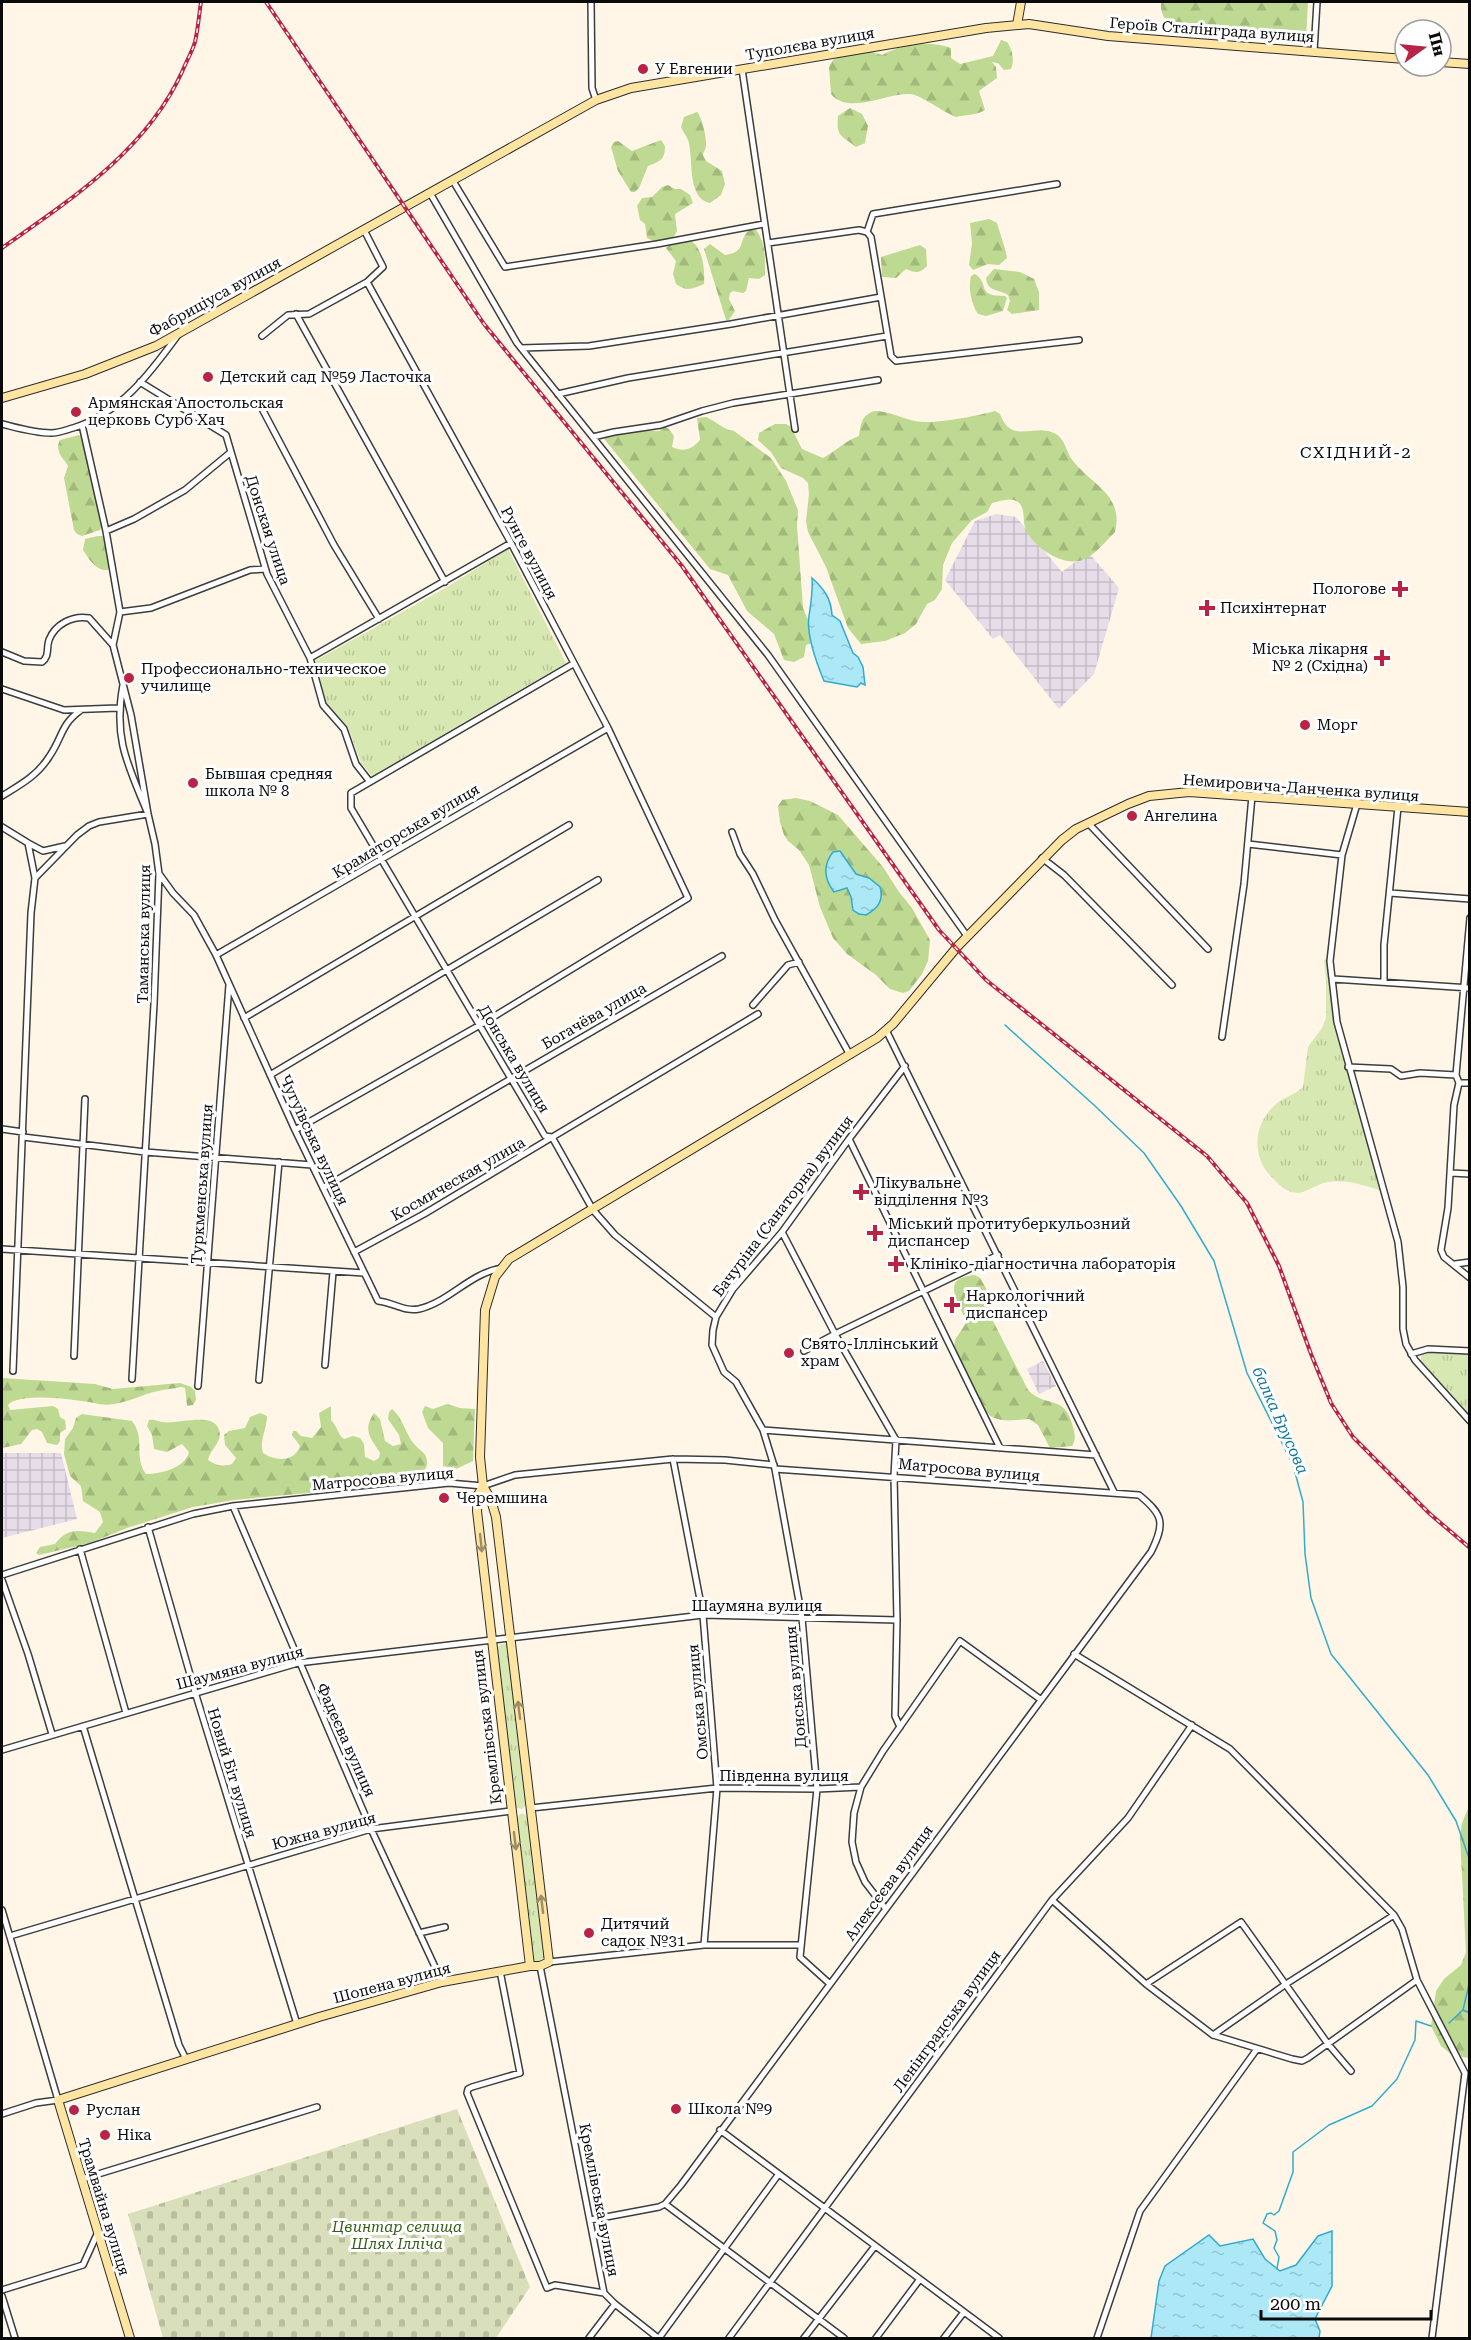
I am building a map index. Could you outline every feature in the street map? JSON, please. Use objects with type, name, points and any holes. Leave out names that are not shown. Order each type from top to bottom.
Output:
[{"type":"street","points":[[591,2],[592,88],[596,100]]},
{"type":"street","points":[[1017,25],[1021,2]]},
{"type":"street","points":[[1314,51],[1317,2]]},
{"type":"street","name":"Героїв Сталінграда вулиця","points":[[1017,25],[1029,24],[1108,36],[1393,58]]},
{"type":"street","name":"Туполєва вулиця","points":[[430,194],[596,100],[631,88],[986,28],[1017,25]]},
{"type":"street","points":[[1453,63],[1470,64]]},
{"type":"street","points":[[742,69],[795,429]]},
{"type":"street","points":[[453,181],[505,267],[655,244],[764,224]]},
{"type":"street","points":[[867,232],[873,214],[1058,184]]},
{"type":"street","points":[[430,194],[521,348],[768,656],[967,936]]},
{"type":"street","name":"Фабриціуса вулиця","points":[[2,398],[85,374],[156,346],[430,194]]},
{"type":"street","points":[[768,243],[859,230],[867,232],[871,237],[891,356],[896,361],[905,362],[1079,340]]},
{"type":"street","points":[[262,336],[288,315],[309,314],[367,282],[383,267],[364,231]]},
{"type":"street","name":"Рунге вулиця","points":[[367,282],[511,543],[608,728],[688,898],[480,1025]]},
{"type":"street","points":[[521,348],[589,346],[881,297]]},
{"type":"street","points":[[296,315],[445,582]]},
{"type":"street","points":[[2,424],[32,432],[54,434],[82,425],[110,412],[156,365],[179,334]]},
{"type":"street","points":[[558,394],[628,378],[887,336]]},
{"type":"street","points":[[592,437],[661,425],[713,408],[790,393],[878,380]]},
{"type":"street","name":"Донская улица","points":[[140,382],[226,435],[265,569],[310,658],[323,705],[345,729],[356,764],[370,782]]},
{"type":"street","points":[[259,403],[334,545],[378,619]]},
{"type":"street","name":"Таманська вулиця","points":[[82,425],[106,531],[120,612],[113,645],[131,715],[159,874],[154,1004],[132,1379]]},
{"type":"street","points":[[106,531],[134,519],[185,490],[231,452]]},
{"type":"street","points":[[310,658],[511,543]]},
{"type":"street","points":[[120,612],[151,608],[250,570],[265,569]]},
{"type":"street","points":[[2,652],[24,661],[42,662],[47,656],[48,643],[56,628],[68,620],[84,617],[90,618],[113,645]]},
{"type":"street","points":[[370,782],[573,664]]},
{"type":"street","points":[[35,878],[89,826],[148,814],[121,747],[118,708],[123,683]]},
{"type":"street","points":[[2,689],[64,710],[118,708]]},
{"type":"street","points":[[2,796],[35,775],[49,757],[68,719],[81,710]]},
{"type":"street","name":"Краматорська вулиця","points":[[216,955],[382,860],[530,771],[608,728]]},
{"type":"street","name":"Донська вулиця","points":[[370,782],[351,793],[351,808],[545,1136],[552,1137],[593,1210],[615,1234],[716,1317]]},
{"type":"street","name":"Немировича-Данченка вулиця","points":[[509,1259],[877,1038],[967,936],[1042,858],[1062,840],[1106,813],[1149,796],[1189,792],[1470,812]]},
{"type":"street","points":[[1222,1037],[1248,844],[1252,796]]},
{"type":"street","points":[[1357,804],[1342,855],[1330,961],[1337,1022],[1398,1242],[1403,1287],[1403,1329],[1406,1344],[1411,1353],[1470,1421]]},
{"type":"street","points":[[1384,982],[1384,945],[1398,807]]},
{"type":"street","points":[[1088,823],[1208,949]]},
{"type":"street","points":[[244,1018],[569,825]]},
{"type":"street","points":[[2,827],[44,851],[66,846]]},
{"type":"street","points":[[732,832],[740,854],[753,874],[775,920],[850,1055]]},
{"type":"street","points":[[13,1371],[31,913],[35,878],[28,843]]},
{"type":"street","points":[[1248,844],[1342,855]]},
{"type":"street","points":[[1042,858],[1064,875],[1172,985]]},
{"type":"street","name":"Чугуївська вулиця","points":[[159,874],[194,915],[216,955],[295,1130],[378,1301],[388,1302],[399,1308],[418,1309],[431,1304],[487,1270],[502,1268]]},
{"type":"street","points":[[270,1075],[598,880]]},
{"type":"street","points":[[1390,893],[1470,899]]},
{"type":"street","points":[[1470,918],[1467,988],[1456,1075],[1459,1083],[1454,1105],[1451,1173],[1441,1250],[1444,1257],[1470,1278]]},
{"type":"street","name":"Богачёва улица","points":[[323,1188],[722,956]]},
{"type":"street","points":[[753,1005],[788,965],[799,962]]},
{"type":"street","points":[[1333,979],[1467,988]]},
{"type":"street","name":"Туркменська вулиця","points":[[198,1386],[229,983]]},
{"type":"street","name":"Космическая улица","points":[[354,1252],[424,1214],[758,1014]]},
{"type":"street","points":[[295,1130],[480,1025]]},
{"type":"street","points":[[886,1030],[1114,1492]]},
{"type":"street","name":"Бачуріна (Санаторна) вулиця","points":[[764,1430],[736,1382],[724,1372],[712,1345],[716,1317],[733,1289],[782,1232],[905,1066]]},
{"type":"street","points":[[1348,1066],[1391,1069],[1401,1076],[1456,1075]]},
{"type":"street","points":[[1459,1083],[1470,1083]]},
{"type":"street","points":[[74,1356],[85,1099]]},
{"type":"street","points":[[2,1129],[83,1145],[312,1165]]},
{"type":"street","points":[[849,1139],[1000,1448]]},
{"type":"street","points":[[259,1380],[279,1162]]},
{"type":"street","points":[[1451,1173],[1470,1174]]},
{"type":"street","points":[[782,1232],[835,1334],[896,1440],[894,1476],[897,1620],[895,1716],[900,1727]]},
{"type":"street","points":[[2,1249],[364,1274]]},
{"type":"street","points":[[804,1351],[922,1290],[998,1255]]},
{"type":"street","name":"Кремлівська вулиця","points":[[509,1259],[495,1277],[485,1310],[480,1456],[483,1486],[491,1500],[496,1517],[549,1962]]},
{"type":"street","points":[[1455,1264],[1470,1262]]},
{"type":"street","points":[[326,1365],[333,1272]]},
{"type":"street","points":[[1411,1353],[1428,1349],[1470,1351]]},
{"type":"street","name":"Донська вулиця","points":[[764,1430],[775,1467],[802,1618],[817,1789],[801,1945]]},
{"type":"street","name":"Матросова вулиця","points":[[764,1430],[1096,1455]]},
{"type":"street","name":"Матросова вулиця","points":[[2,1575],[148,1527],[232,1506],[449,1483],[483,1486],[515,1474],[673,1460],[725,1460],[775,1467],[1114,1492],[1139,1495],[1156,1509]]},
{"type":"street","name":"Омська вулиця","points":[[673,1460],[703,1615],[717,1788],[704,1945]]},
{"type":"street","name":"Кремлівська вулиця","points":[[483,1486],[477,1502],[491,1641],[530,1966]]},
{"type":"street","name":"Фадеєва вулиця","points":[[232,1506],[371,1829],[442,1982]]},
{"type":"street","name":"Алексєєва вулиця","points":[[665,2204],[1151,1552],[1162,1524],[1156,1509]]},
{"type":"street","name":"Новий Біт вулиця","points":[[148,1527],[195,1692],[297,2024]]},
{"type":"street","points":[[80,1549],[126,1713]]},
{"type":"street","points":[[2,1580],[28,1654],[52,1734]]},
{"type":"street","name":"Шаумяна вулиця","points":[[2,1750],[298,1663],[703,1615],[897,1620]]},
{"type":"street","name":"Південна вулиця","points":[[531,1808],[717,1788],[861,1787],[960,1641],[1040,1699]]},
{"type":"street","points":[[1074,1654],[1230,1749],[1394,1915],[1402,1929],[1417,1980],[1467,2074],[1432,2338]]},
{"type":"street","name":"Ленінградська вулиця","points":[[729,2338],[826,2209],[969,2009],[1052,1900],[1128,1818],[1192,1725]]},
{"type":"street","points":[[83,1726],[179,2045],[186,2060]]},
{"type":"street","points":[[861,1787],[854,1813],[852,1842],[856,1862],[885,1908]]},
{"type":"street","name":"Южна вулиця","points":[[10,1936],[371,1829],[511,1811]]},
{"type":"street","points":[[1052,1900],[1146,1984],[1213,2035],[1292,2059],[1302,2061],[1329,2044],[1417,1980]]},
{"type":"street","name":"Трамвайна вулиця","points":[[2,1910],[130,2338]]},
{"type":"street","points":[[1213,2035],[1286,1984],[1394,1915]]},
{"type":"street","points":[[1146,1984],[1241,1922],[1351,2071]]},
{"type":"street","points":[[419,1933],[445,1927]]},
{"type":"street","name":"Шопена вулиця","points":[[2,2114],[36,2103],[58,2100],[297,2024],[442,1982],[540,1966],[549,1962],[704,1945],[801,1945]]},
{"type":"street","points":[[801,1945],[800,1957],[830,1983]]},
{"type":"street","name":"Кремлівська вулиця","points":[[540,1966],[605,2295]]},
{"type":"street","points":[[500,1971],[520,2073],[472,2087],[467,2093],[547,2288],[555,2285],[605,2295],[658,2338],[778,2175]]},
{"type":"street","points":[[1097,2338],[1140,2211],[1257,2049]]},
{"type":"street","points":[[82,2179],[317,2107]]},
{"type":"street","points":[[720,2130],[999,2338]]},
{"type":"street","points":[[590,2220],[651,2210],[665,2204],[844,2338]]},
{"type":"street","points":[[2,2290],[83,2265],[98,2232]]},
{"type":"street","points":[[804,2338],[875,2246]]},
{"type":"street","points":[[876,2338],[920,2279]]},
{"type":"street","points":[[2,2296],[15,2338]]},
{"type":"street","points":[[589,2338],[615,2304]]},
{"type":"street","points":[[944,2338],[964,2312]]},
{"type":"street","points":[[950,2330],[953,2338]]},
{"type":"shaded area","points":[[996,514],[1016,517],[1062,572],[1088,552],[1119,588],[1094,674],[1059,709],[1000,635],[993,639],[945,580],[975,521]]},
{"type":"shaded area","points":[[1043,1361],[1056,1386],[1039,1394],[1027,1369]]},
{"type":"shaded area","points":[[2,1453],[61,1453],[77,1519],[2,1538]]},
{"type":"green space","points":[[1161,2],[1308,2],[1306,38],[1178,27],[1165,18]]},
{"type":"green space","points":[[1001,40],[1007,42],[1010,48],[1013,58],[1012,66],[1011,69],[1004,70],[998,63],[992,62],[996,67],[997,78],[979,91],[985,110],[978,113],[956,117],[910,94],[848,103],[831,94],[829,67],[833,60],[845,54],[869,51],[882,55],[907,46],[933,44],[951,48],[951,58],[960,64],[993,56]]},
{"type":"green space","points":[[850,108],[862,114],[868,126],[865,143],[856,147],[841,135],[838,128],[838,116]]},
{"type":"green space","points":[[697,112],[706,138],[703,155],[706,161],[722,171],[725,184],[721,195],[710,203],[702,200],[697,194],[692,176],[690,147],[681,127],[684,117]]},
{"type":"green space","points":[[661,140],[665,146],[663,157],[648,166],[639,188],[631,192],[618,171],[611,147],[614,142],[618,141],[632,151]]},
{"type":"green space","points":[[668,185],[690,195],[693,203],[675,214],[677,231],[673,238],[656,242],[647,238],[645,224],[640,220],[637,206],[642,198],[652,197],[662,187]]},
{"type":"green space","points":[[989,219],[997,223],[1007,258],[999,265],[988,264],[973,270],[969,265],[972,244],[970,223]]},
{"type":"green space","points":[[749,230],[756,230],[762,240],[765,275],[759,279],[749,278],[746,291],[743,293],[733,291],[730,293],[729,299],[735,311],[729,320],[726,320],[704,249],[710,244],[725,255],[732,254],[739,249]]},
{"type":"green space","points":[[691,241],[701,254],[704,284],[687,289],[676,284],[673,274],[676,261],[666,248],[671,244]]},
{"type":"green space","points":[[920,245],[926,249],[927,266],[924,269],[917,272],[906,269],[896,278],[882,277],[881,257]]},
{"type":"green space","points":[[994,269],[1020,272],[1034,279],[1039,292],[1039,310],[1012,314],[1007,310],[1010,301],[1008,295],[991,288],[987,283],[986,278]]},
{"type":"green space","points":[[975,274],[980,278],[987,292],[1007,298],[1003,311],[986,316],[978,314],[970,290],[971,276]]},
{"type":"green space","points":[[874,411],[910,420],[933,422],[995,411],[1011,429],[1025,432],[1040,430],[1056,434],[1062,440],[1073,461],[1111,500],[1117,519],[1115,532],[1088,558],[1073,562],[1064,560],[1045,551],[1031,538],[1026,530],[1019,503],[1010,499],[992,503],[987,512],[972,520],[952,543],[943,565],[942,589],[935,600],[927,604],[916,624],[905,633],[885,641],[861,644],[848,628],[826,567],[808,532],[806,521],[808,483],[803,478],[781,468],[771,452],[758,440],[759,433],[775,424],[786,424],[791,427],[802,449],[823,458],[859,436],[864,418]]},
{"type":"green space","points":[[706,417],[734,431],[771,458],[786,481],[798,510],[803,608],[809,622],[812,643],[806,645],[804,657],[794,662],[784,660],[774,634],[747,611],[728,575],[710,569],[605,440],[604,434],[626,430],[660,431],[661,425],[669,429],[674,436],[672,447],[687,449],[700,440],[697,418]]},
{"type":"green space","points":[[79,435],[83,439],[102,524],[100,530],[82,536],[74,530],[64,478],[68,466],[58,448],[60,440]]},
{"type":"green space","points":[[103,536],[105,540],[108,570],[96,566],[83,550],[85,539]]},
{"type":"green space","points":[[508,549],[566,663],[372,776],[361,763],[348,727],[326,703],[315,661],[447,587]]},
{"type":"green space","points":[[796,798],[810,801],[838,815],[883,867],[912,908],[930,940],[928,961],[922,974],[909,991],[903,993],[890,989],[876,975],[847,954],[833,938],[820,907],[809,865],[799,850],[788,841],[780,822],[778,806],[782,800]]},
{"type":"green space","points":[[1327,959],[1338,1040],[1382,1191],[1338,1181],[1323,1183],[1293,1193],[1274,1180],[1259,1156],[1260,1128],[1269,1111],[1303,1087],[1308,1047],[1322,1028],[1326,1018],[1324,960]]},
{"type":"green space","points":[[975,1275],[980,1278],[986,1288],[992,1319],[1028,1390],[1035,1396],[1060,1405],[1070,1416],[1075,1435],[1072,1446],[1050,1448],[1038,1425],[1029,1419],[1000,1420],[986,1412],[954,1348],[955,1340],[966,1323],[954,1293],[954,1286],[963,1277]]},
{"type":"green space","points":[[1430,1350],[1469,1352],[1469,1415],[1421,1361],[1421,1355]]},
{"type":"green space","points":[[2,1378],[95,1384],[113,1389],[180,1383],[195,1391],[196,1400],[193,1405],[187,1406],[185,1388],[181,1387],[106,1405],[79,1400],[24,1398],[8,1405],[10,1410],[53,1406],[58,1409],[60,1417],[65,1420],[66,1429],[60,1433],[60,1441],[57,1445],[47,1443],[42,1432],[37,1429],[32,1430],[21,1444],[2,1448]]},
{"type":"green space","points":[[447,1404],[475,1409],[473,1461],[456,1469],[443,1466],[443,1443],[428,1428],[422,1412],[425,1406],[433,1409]]},
{"type":"green space","points":[[331,1406],[331,1420],[340,1435],[344,1439],[353,1436],[360,1438],[364,1444],[365,1457],[374,1461],[379,1458],[380,1453],[368,1430],[374,1413],[380,1419],[385,1441],[393,1446],[401,1444],[399,1435],[388,1419],[392,1409],[427,1460],[425,1469],[414,1483],[234,1500],[193,1507],[127,1528],[90,1543],[39,1555],[36,1553],[40,1547],[55,1544],[64,1535],[73,1531],[95,1533],[103,1522],[100,1512],[83,1501],[81,1486],[70,1476],[64,1454],[65,1439],[73,1428],[76,1418],[82,1414],[132,1421],[138,1434],[140,1461],[146,1474],[158,1473],[178,1466],[187,1458],[189,1452],[182,1444],[167,1452],[154,1449],[152,1435],[147,1426],[149,1420],[168,1422],[202,1420],[216,1424],[220,1434],[208,1460],[217,1465],[225,1465],[232,1464],[236,1458],[225,1445],[224,1435],[229,1431],[245,1428],[250,1417],[260,1413],[267,1416],[262,1444],[263,1453],[273,1458],[284,1459],[297,1452],[300,1446],[292,1435],[293,1431],[301,1436],[312,1438],[321,1427],[319,1413]]},
{"type":"green space","points":[[501,1644],[507,1644],[527,1804],[522,1809],[517,1808],[515,1804],[497,1649]]},
{"type":"green space","points":[[1469,1806],[1469,2058],[1452,2055],[1441,2046],[1431,2026],[1436,1991],[1444,1979],[1461,1965],[1466,1952],[1460,1837],[1462,1823]]},
{"type":"green space","points":[[522,1813],[528,1817],[545,1956],[539,1962],[533,1958],[516,1818]]},
{"type":"green space","name":"Цвинтар селища Шлях Ілліча","points":[[457,2109],[530,2287],[496,2338],[163,2338],[128,2214]]},
{"type":"water","points":[[812,578],[826,594],[832,615],[840,621],[853,653],[863,667],[865,685],[861,683],[857,687],[824,681],[815,658],[808,623]]},
{"type":"water","points":[[840,851],[856,874],[869,878],[880,887],[879,904],[866,915],[853,910],[847,888],[834,892],[828,882],[826,867],[833,852]]},
{"type":"water","points":[[1332,2231],[1332,2286],[1315,2319],[1320,2331],[1319,2338],[1151,2338],[1159,2281],[1165,2266],[1209,2235],[1220,2246],[1253,2239],[1265,2259],[1280,2271],[1296,2265],[1318,2236]]},
{"type":"waterway","name":"балка Брусова","points":[[1005,1025],[1144,1153],[1181,1206],[1214,1261],[1247,1373],[1293,1465],[1303,1502],[1305,1554],[1311,1598],[1331,1654],[1428,1775],[1456,1821],[1470,1861]]},
{"type":"waterway","name":"балка Брусова","points":[[1463,2010],[1470,1980]]},
{"type":"waterway","points":[[1449,2023],[1463,2010],[1470,2013]]},
{"type":"waterway","points":[[1277,2269],[1279,2257],[1274,2248],[1277,2240],[1275,2231],[1263,2223],[1267,2214],[1274,2215],[1279,2211],[1293,2172],[1293,2152],[1329,2125],[1372,2106],[1397,2079],[1415,2040],[1416,2021],[1431,2026]]},
{"type":"railway","points":[[2,248],[104,172],[148,126],[167,100],[192,50],[201,2]]},
{"type":"railway","points":[[266,2],[484,324],[682,566],[939,930],[986,980],[1207,1156],[1247,1203],[1279,1266],[1331,1403],[1353,1437],[1430,1514],[1470,1548]]},
{"type":"place","name":"У Евгении","points":[[643,69]]},
{"type":"place","name":"Детский сад №59 Ласточка","points":[[208,377]]},
{"type":"place","name":"Армянская Апостольская церковь Сурб Хач","points":[[76,412]]},
{"type":"place","name":"Пологове","points":[[1400,589]]},
{"type":"place","name":"Психінтернат","points":[[1207,608]]},
{"type":"place","name":"Міська лікарня № 2 (Східна)","points":[[1382,658]]},
{"type":"place","name":"Профессионально-техническое училище","points":[[129,678]]},
{"type":"place","name":"Морг","points":[[1305,725]]},
{"type":"place","name":"Бывшая средняя школа № 8","points":[[193,783]]},
{"type":"place","name":"Ангелина","points":[[1132,816]]},
{"type":"place","name":"Лікувальне відділення №3","points":[[861,1192]]},
{"type":"place","name":"Міський протитуберкульозний диспансер","points":[[875,1233]]},
{"type":"place","name":"Клініко-діагностична лабораторія","points":[[896,1264]]},
{"type":"place","name":"Наркологічний диспансер","points":[[952,1305]]},
{"type":"place","name":"Свято-Іллінський храм","points":[[789,1353]]},
{"type":"place","name":"Черемшина","points":[[444,1498]]},
{"type":"place","name":"Дитячий садок №31","points":[[589,1933]]},
{"type":"place","name":"Школа №9","points":[[676,2109]]},
{"type":"place","name":"Руслан","points":[[74,2110]]},
{"type":"place","name":"Ніка","points":[[105,2135]]},
{"type":"district","name":"СХІДНИЙ-2","points":[[1356,452]]}]
